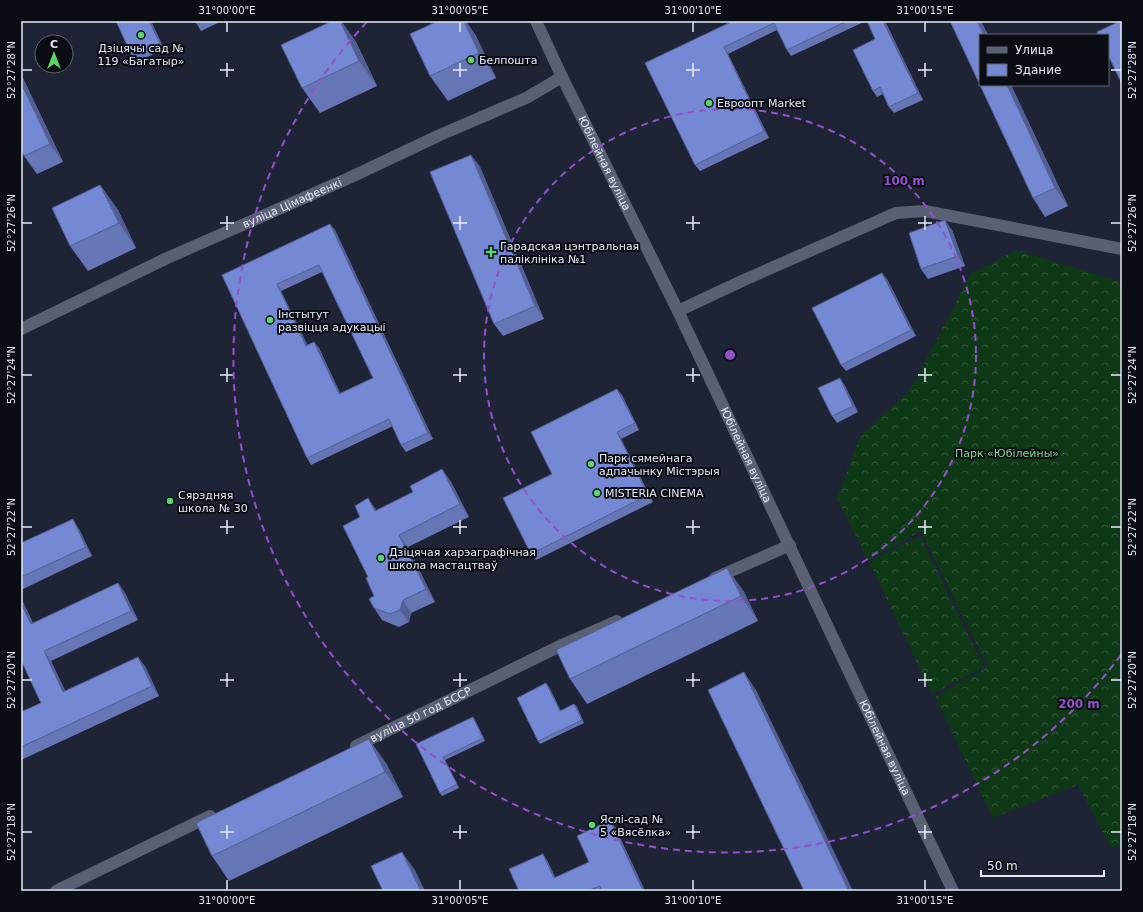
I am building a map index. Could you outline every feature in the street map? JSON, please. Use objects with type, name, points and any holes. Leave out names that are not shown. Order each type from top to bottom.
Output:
[{"type":"street","name":"Юбілейная вуліца","points":[[536,21],[562,77],[678,311],[953,891]]},
{"type":"street","name":"вуліца Цімафеенкі","points":[[21,329],[165,259],[349,178],[440,135],[526,98],[562,77]]},
{"type":"street","points":[[678,311],[744,280],[896,213],[925,211],[1122,248]]},
{"type":"street","points":[[707,582],[790,545]]},
{"type":"street","name":"вуліца 50 год БССР","points":[[346,750],[562,645],[628,617]]},
{"type":"street","points":[[56,891],[219,812]]},
{"type":"green space","name":"Парк «Юбілейны»","points":[[1016,250],[1122,282],[1122,845],[1111,848],[1078,785],[993,818],[935,697],[988,667],[921,531],[868,560],[837,498],[861,435],[910,390],[971,274]]},
{"type":"green space","points":[[920,536],[984,667],[932,694],[869,562]]},
{"type":"building","name":"Дзіцячы сад № 119 «Багатыр»","points":[[116,21],[149,21],[160,43],[132,56]]},
{"type":"building","points":[[195,21],[204,21],[197,24]]},
{"type":"building","points":[[332,21],[340,21],[359,61],[302,88],[281,45]]},
{"type":"building","points":[[438,21],[464,21],[479,53],[430,76],[410,34]]},
{"type":"building","name":"Евроопт Market","points":[[733,21],[847,21],[787,50],[774,23],[724,47],[764,131],[695,165],[645,63]]},
{"type":"building","points":[[867,21],[883,21],[918,93],[889,107],[880,87],[873,91],[853,50],[875,39]]},
{"type":"building","points":[[950,21],[977,21],[984,34],[979,34],[979,83]]},
{"type":"building","points":[[1122,21],[1122,84],[1109,57],[1109,34],[1098,34],[1097,32]]},
{"type":"building","points":[[21,83],[50,144],[24,156],[21,149]]},
{"type":"building","points":[[980,86],[1007,86],[1055,188],[1033,198]]},
{"type":"building","name":"Гарадская цэнтральная паліклініка №1","points":[[471,155],[535,306],[494,324],[430,172]]},
{"type":"building","points":[[100,185],[119,223],[70,246],[52,208]]},
{"type":"building","points":[[945,220],[958,256],[921,269],[909,233]]},
{"type":"building","name":"Інстытут развіцця адукацыі","points":[[330,224],[428,433],[401,445],[389,419],[307,458],[222,275]],"holes":[[[319,265],[373,378],[339,394],[314,342],[306,346],[277,284]]]},
{"type":"building","points":[[882,273],[911,330],[841,365],[812,308]]},
{"type":"building","points":[[840,378],[853,406],[832,416],[818,388]]},
{"type":"building","name":"Парк сямейнага адпачынку Містэрыя","points":[[617,389],[635,423],[617,432],[648,495],[531,554],[503,498],[552,474],[531,432]]},
{"type":"building","name":"Дзіцячая харэаграфічная школа мастацтваў","points":[[442,469],[460,504],[399,535],[426,589],[403,600],[400,610],[390,614],[374,608],[369,599],[374,596],[366,578],[368,577],[343,526],[360,517],[355,506],[368,498],[375,511],[413,492],[410,486]]},
{"type":"building","points":[[73,519],[86,547],[21,577],[21,543]]},
{"type":"building","points":[[727,568],[741,596],[570,679],[556,650]]},
{"type":"building","points":[[118,583],[131,611],[44,651],[63,692],[138,657],[152,686],[21,747],[21,712],[41,703],[21,660],[21,603],[31,624]]},
{"type":"building","points":[[744,672],[849,891],[804,891],[708,690]]},
{"type":"building","points":[[546,683],[560,711],[574,704],[582,720],[538,741],[517,698]]},
{"type":"building","points":[[473,717],[483,738],[443,757],[457,784],[440,793],[416,744]]},
{"type":"building","points":[[369,739],[385,772],[212,856],[196,823]]},
{"type":"building","points":[[610,820],[643,891],[602,891],[600,886],[588,891],[519,891],[509,869],[543,854],[554,878],[589,862],[577,836]]},
{"type":"building","points":[[402,852],[421,891],[383,891],[371,866]]},
{"type":"place","name":"Дзіцячы сад № 119 «Багатыр»","points":[[141,35]]},
{"type":"place","name":"Белпошта","points":[[471,60]]},
{"type":"place","name":"Евроопт Market","points":[[709,103]]},
{"type":"place","name":"Гарадская цэнтральная паліклініка №1","points":[[491,252]]},
{"type":"place","name":"Інстытут развіцця адукацыі","points":[[270,320]]},
{"type":"place","name":"Парк сямейнага адпачынку Містэрыя","points":[[591,464]]},
{"type":"place","name":"MISTERIA CINEMA","points":[[597,493]]},
{"type":"place","name":"Сярэдняя школа № 30","points":[[170,501]]},
{"type":"place","name":"Дзіцячая харэаграфічная школа мастацтваў","points":[[381,558]]},
{"type":"place","name":"Яслі-сад № 5 «Вясёлка»","points":[[592,825]]}]
